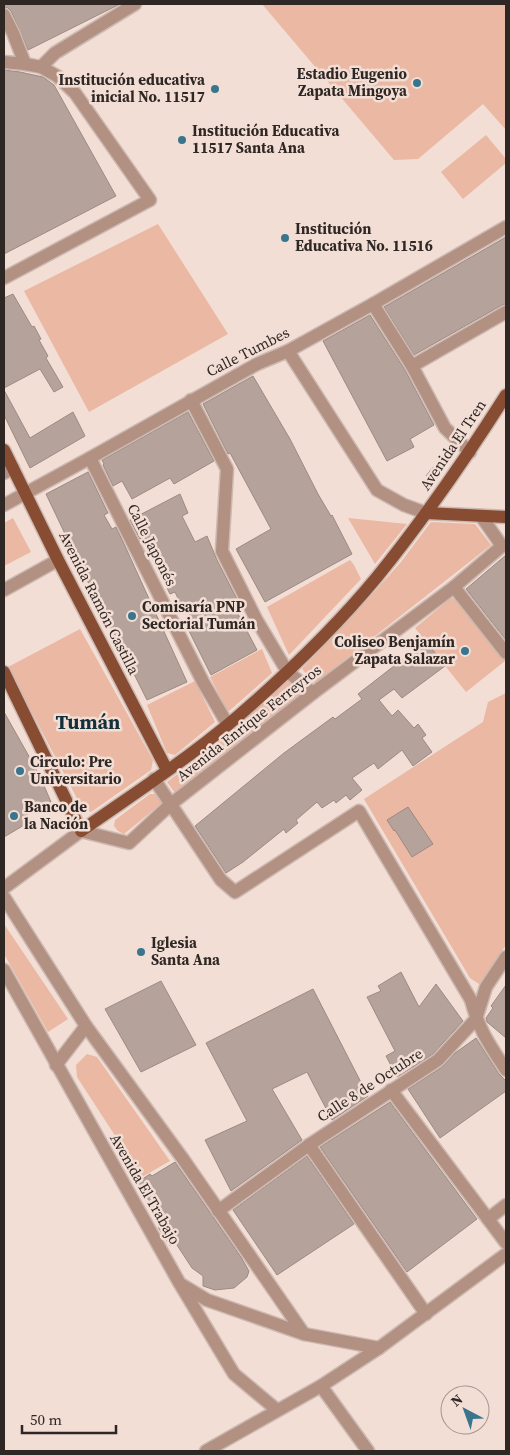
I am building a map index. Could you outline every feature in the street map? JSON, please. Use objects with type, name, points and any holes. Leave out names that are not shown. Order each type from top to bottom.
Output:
[{"type":"main road","name":"Avenida El Tren","points":[[81,831],[228,725],[252,705],[326,633],[376,578],[426,514],[470,452],[506,395]]},
{"type":"main road","name":"Avenida Ramón Castilla","points":[[4,450],[8,471],[26,493],[58,560],[167,770]]},
{"type":"main road","points":[[426,514],[506,517]]},
{"type":"main road","points":[[4,672],[81,831]]},
{"type":"street","points":[[40,67],[55,53],[135,4]]},
{"type":"street","points":[[4,15],[25,64]]},
{"type":"street","points":[[4,62],[40,67],[57,76],[75,93],[150,200],[4,278]]},
{"type":"street","name":"Calle Tumbes","points":[[4,505],[257,364],[288,351],[373,304],[506,227]]},
{"type":"street","points":[[373,304],[412,366],[445,428],[470,452]]},
{"type":"street","points":[[412,366],[506,312]]},
{"type":"street","points":[[288,351],[377,490],[404,505],[426,514]]},
{"type":"street","points":[[191,400],[227,469],[222,551],[256,619],[287,671],[313,693]]},
{"type":"street","name":"Calle Japonés","points":[[90,458],[203,682],[228,725]]},
{"type":"street","name":"Avenida Enrique Ferreyros","points":[[81,831],[129,843],[171,804],[313,693],[454,587],[502,546],[481,516]]},
{"type":"street","points":[[4,590],[58,560]]},
{"type":"street","points":[[454,587],[506,653]]},
{"type":"street","points":[[154,779],[221,880],[235,892],[359,811],[471,1000],[476,1019],[484,1036],[506,1070]]},
{"type":"street","points":[[4,888],[81,831]]},
{"type":"street","points":[[4,897],[86,1026],[183,1159],[304,1334]]},
{"type":"street","name":"Calle 8 de Octubre","points":[[218,1211],[309,1145],[438,1060],[476,1019],[486,987],[506,957]]},
{"type":"street","name":"Avenida El Trabajo","points":[[4,970],[180,1284],[234,1374],[277,1410]]},
{"type":"street","points":[[56,1065],[86,1026]]},
{"type":"street","points":[[391,1090],[506,1243]]},
{"type":"street","points":[[309,1145],[426,1314]]},
{"type":"street","points":[[488,1220],[506,1205]]},
{"type":"street","points":[[206,1451],[321,1386],[379,1348],[506,1254]]},
{"type":"street","points":[[180,1284],[207,1300],[304,1334],[379,1348]]},
{"type":"street","points":[[321,1386],[368,1451]]},
{"type":"shaded area","name":"Estadio Eugenio Zapata Mingoya","points":[[262,4],[506,4],[506,130],[483,104],[418,159],[394,160]]},
{"type":"shaded area","points":[[486,135],[506,159],[506,163],[463,199],[441,172]]},
{"type":"shaded area","points":[[158,224],[228,334],[89,412],[24,291]]},
{"type":"shaded area","points":[[13,518],[31,552],[4,566],[4,523]]},
{"type":"shaded area","points":[[348,518],[407,524],[375,564]]},
{"type":"shaded area","points":[[431,522],[475,524],[491,545],[315,683],[302,669],[401,562]]},
{"type":"shaded area","points":[[350,560],[361,579],[289,655],[267,607]]},
{"type":"shaded area","name":"Coliseo Benjamín Zapata Salazar","points":[[451,598],[458,600],[505,661],[466,692],[415,628]]},
{"type":"shaded area","points":[[80,629],[153,760],[151,770],[91,812],[81,806],[8,667]]},
{"type":"shaded area","points":[[262,649],[272,673],[228,712],[210,677]]},
{"type":"shaded area","points":[[195,681],[215,722],[175,755],[167,753],[147,705]]},
{"type":"shaded area","points":[[288,681],[301,694],[175,793],[167,782],[216,745]]},
{"type":"shaded area","points":[[506,693],[506,945],[479,984],[470,978],[364,799],[483,722],[488,702]]},
{"type":"shaded area","points":[[150,794],[157,794],[162,803],[124,834],[118,831],[114,826],[115,820]]},
{"type":"shaded area","points":[[4,924],[68,1019],[48,1032],[4,954]]},
{"type":"shaded area","points":[[87,1054],[97,1057],[170,1161],[142,1177],[77,1077],[76,1065]]},
{"type":"building","points":[[4,4],[120,4],[28,50],[11,11],[4,7]]},
{"type":"building","points":[[4,70],[43,77],[54,85],[116,196],[4,254]]},
{"type":"building","points":[[506,237],[506,304],[414,355],[384,307]]},
{"type":"building","points":[[13,294],[41,339],[39,340],[48,356],[46,358],[63,387],[54,392],[40,369],[4,388],[4,298]]},
{"type":"building","points":[[370,315],[405,370],[434,425],[410,439],[414,447],[387,461],[323,341]]},
{"type":"building","points":[[253,376],[290,439],[352,554],[265,602],[236,549],[271,529],[230,453],[228,454],[203,404]]},
{"type":"building","points":[[4,390],[30,438],[73,412],[85,436],[30,468],[4,415]]},
{"type":"building","points":[[188,412],[214,461],[174,484],[170,478],[132,499],[122,481],[113,486],[102,460]]},
{"type":"building","points":[[433,467],[441,474],[434,482],[426,476]]},
{"type":"building","points":[[88,472],[108,513],[104,515],[112,529],[116,527],[187,682],[147,700],[46,494]]},
{"type":"building","points":[[180,494],[188,513],[182,516],[195,542],[207,536],[240,605],[235,608],[257,650],[211,675],[189,631],[196,628],[187,609],[184,611],[175,592],[170,594],[153,560],[156,558],[144,537],[140,539],[130,520]]},
{"type":"building","points":[[506,555],[506,640],[466,589]]},
{"type":"building","points":[[426,641],[445,666],[402,698],[394,689],[379,700],[392,716],[398,710],[414,728],[418,724],[426,735],[422,738],[432,752],[413,766],[402,750],[378,769],[374,763],[352,778],[362,790],[350,800],[346,795],[336,803],[334,800],[322,808],[317,802],[296,820],[298,823],[286,833],[284,829],[243,862],[226,873],[195,826],[284,753],[333,717],[335,719],[362,699],[358,694]]},
{"type":"building","points":[[4,712],[39,774],[51,802],[22,817],[26,824],[4,837]]},
{"type":"building","points":[[408,807],[433,844],[412,857],[387,820]]},
{"type":"building","points":[[401,972],[419,1007],[436,984],[463,1021],[433,1054],[397,1077],[386,1056],[395,1051],[367,997],[381,991],[378,986]]},
{"type":"building","points":[[161,981],[196,1045],[141,1072],[105,1009]]},
{"type":"building","points":[[506,985],[506,1038],[487,1022],[486,1018],[493,1008],[491,1006]]},
{"type":"building","points":[[313,989],[368,1096],[332,1120],[307,1072],[272,1089],[302,1140],[231,1191],[205,1140],[247,1121],[206,1043]]},
{"type":"building","points":[[476,1038],[499,1074],[506,1081],[506,1091],[440,1138],[408,1089],[442,1067],[455,1053]]},
{"type":"building","points":[[390,1102],[477,1219],[407,1272],[320,1147]]},
{"type":"building","points":[[307,1156],[354,1224],[277,1275],[233,1210]]},
{"type":"building","points":[[175,1162],[249,1271],[247,1277],[234,1288],[215,1290],[203,1286],[203,1276],[192,1268],[175,1242],[170,1246],[158,1227],[162,1224],[138,1182]]},
{"type":"place","name":"Estadio Eugenio Zapata Mingoya","points":[[417,83]]},
{"type":"place","name":"Institución educativa inicial No. 11517","points":[[215,89]]},
{"type":"place","name":"Institución Educativa 11517 Santa Ana","points":[[182,140]]},
{"type":"place","name":"Institución Educativa No. 11516","points":[[285,238]]},
{"type":"place","name":"Comisaría PNP Sectorial Tumán","points":[[132,616]]},
{"type":"place","name":"Coliseo Benjamín Zapata Salazar","points":[[465,651]]},
{"type":"place","name":"Circulo: Pre Universitario","points":[[20,771]]},
{"type":"place","name":"Banco de la Nación","points":[[14,816]]},
{"type":"place","name":"Iglesia Santa Ana","points":[[141,952]]},
{"type":"district","name":"Tumán","points":[[88,722]]}]
